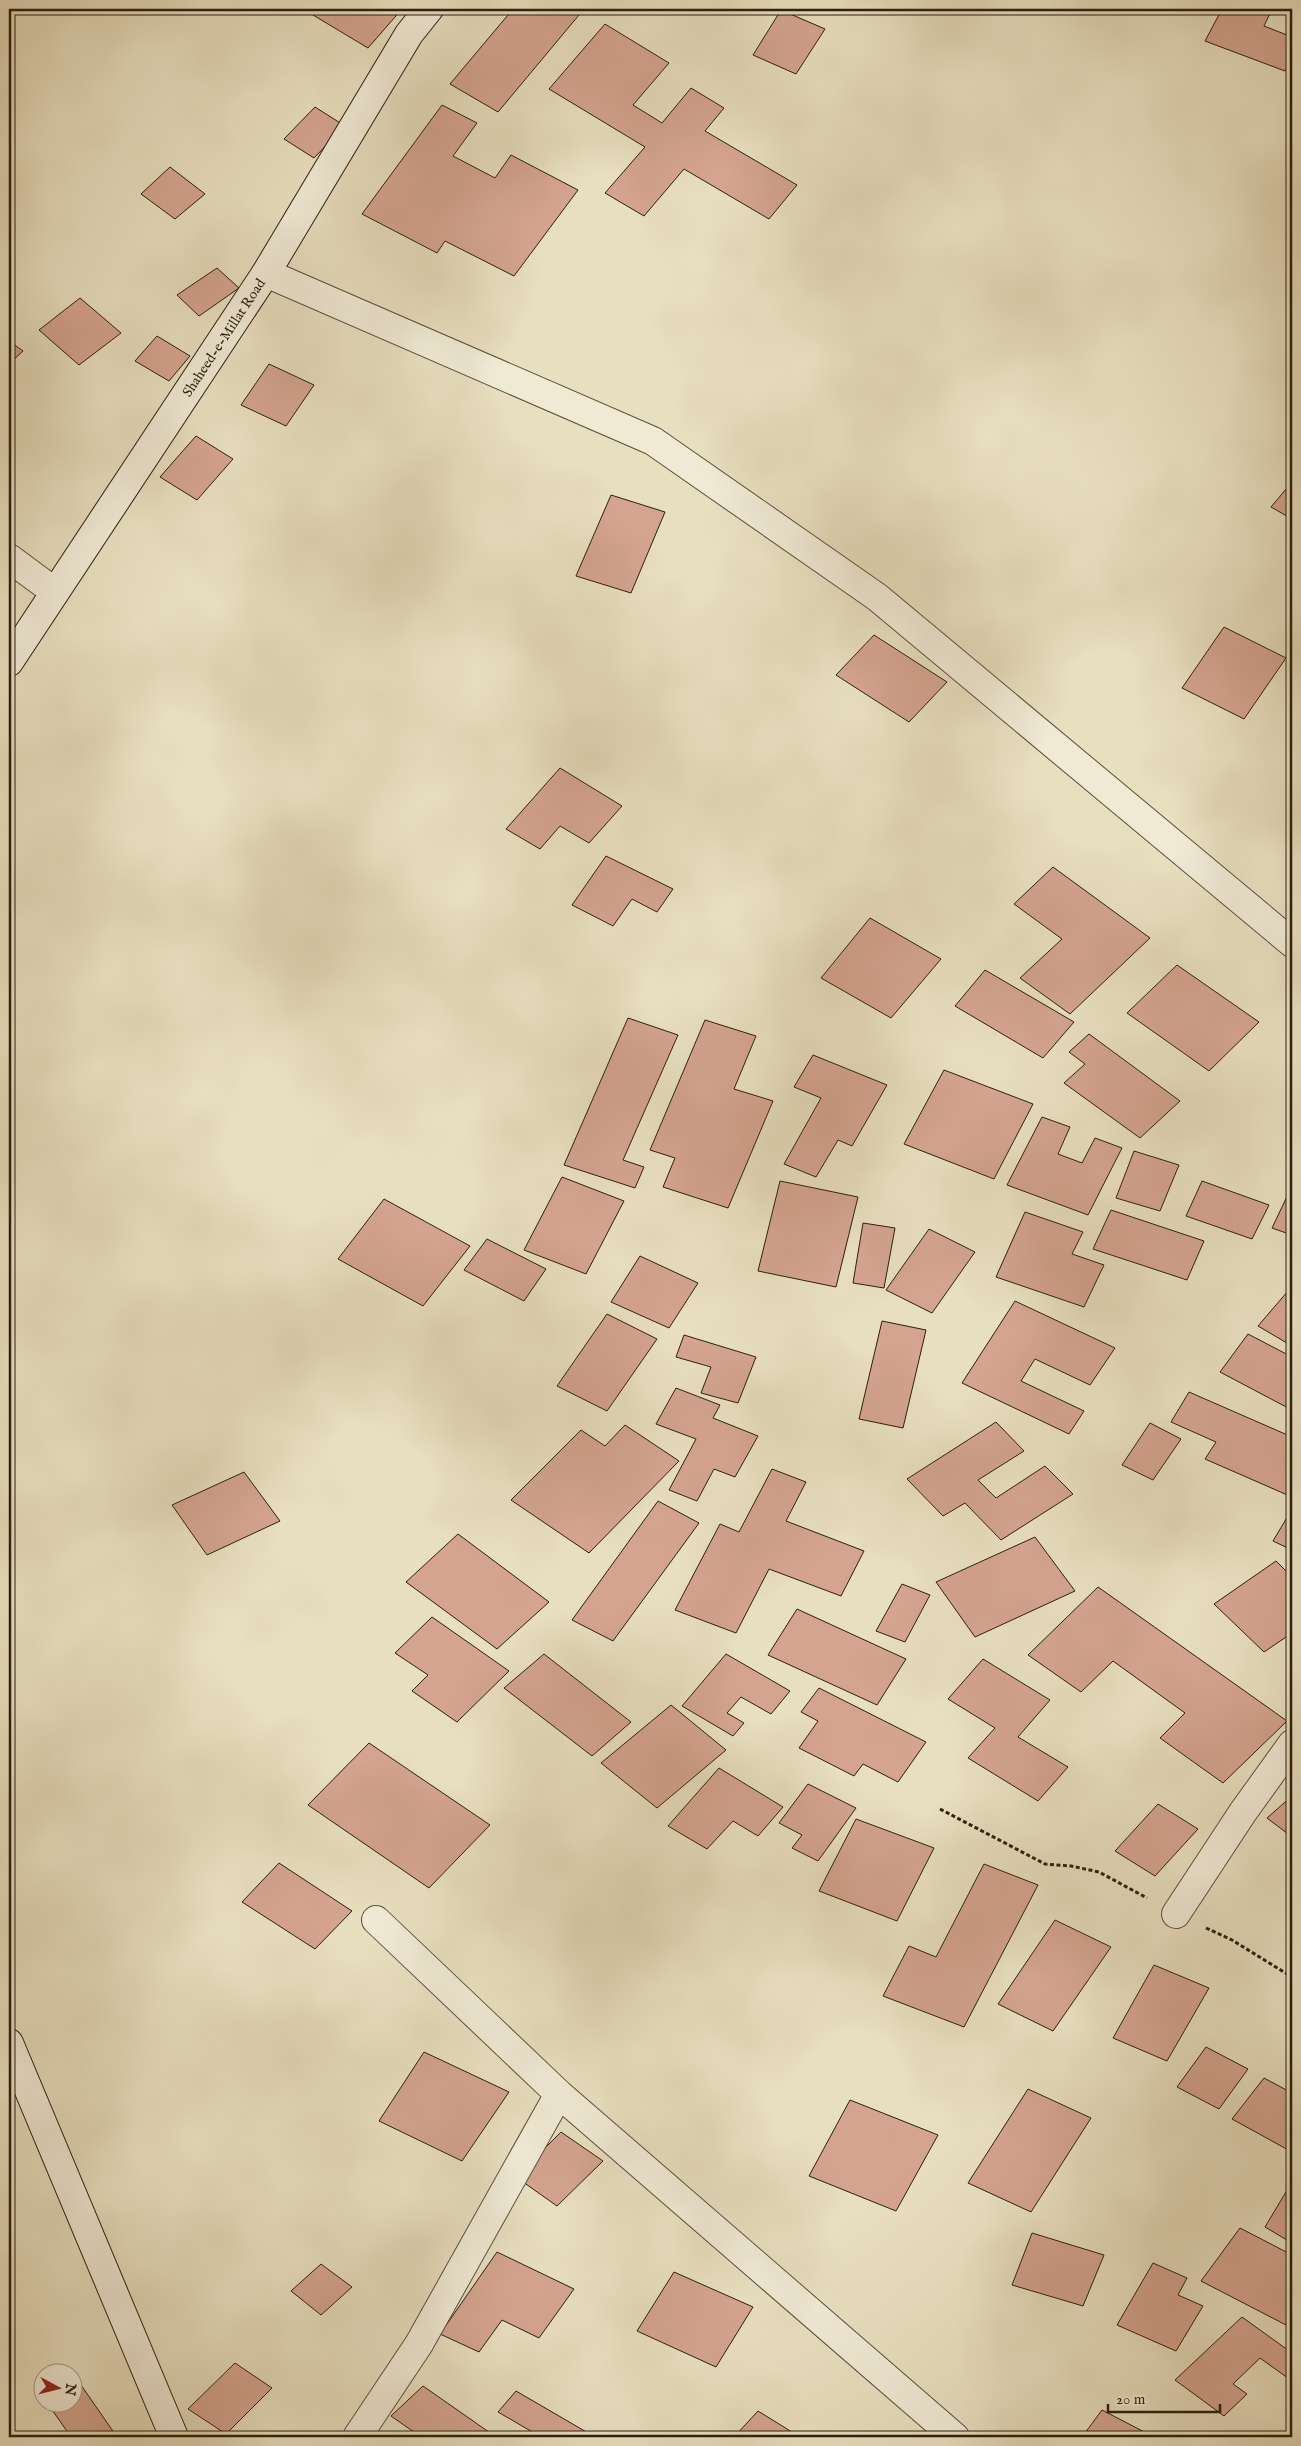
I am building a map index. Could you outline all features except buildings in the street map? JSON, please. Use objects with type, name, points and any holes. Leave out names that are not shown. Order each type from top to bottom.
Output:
[{"type":"street","name":"Shaheed-e-Millat Road","points":[[9,662],[266,273],[409,34],[429,9]]},
{"type":"street","points":[[266,273],[653,441],[877,597],[1292,943]]},
{"type":"street","points":[[9,558],[55,592]]},
{"type":"street","points":[[1176,1914],[1243,1812],[1292,1744]]},
{"type":"street","points":[[376,1920],[559,2094],[955,2437]]},
{"type":"street","points":[[9,2043],[174,2437]]},
{"type":"street","points":[[357,2437],[419,2344],[559,2094]]},
{"type":"path","points":[[940,1809],[1046,1864],[1071,1866],[1099,1872],[1176,1914],[1232,1940],[1292,1977]]}]
